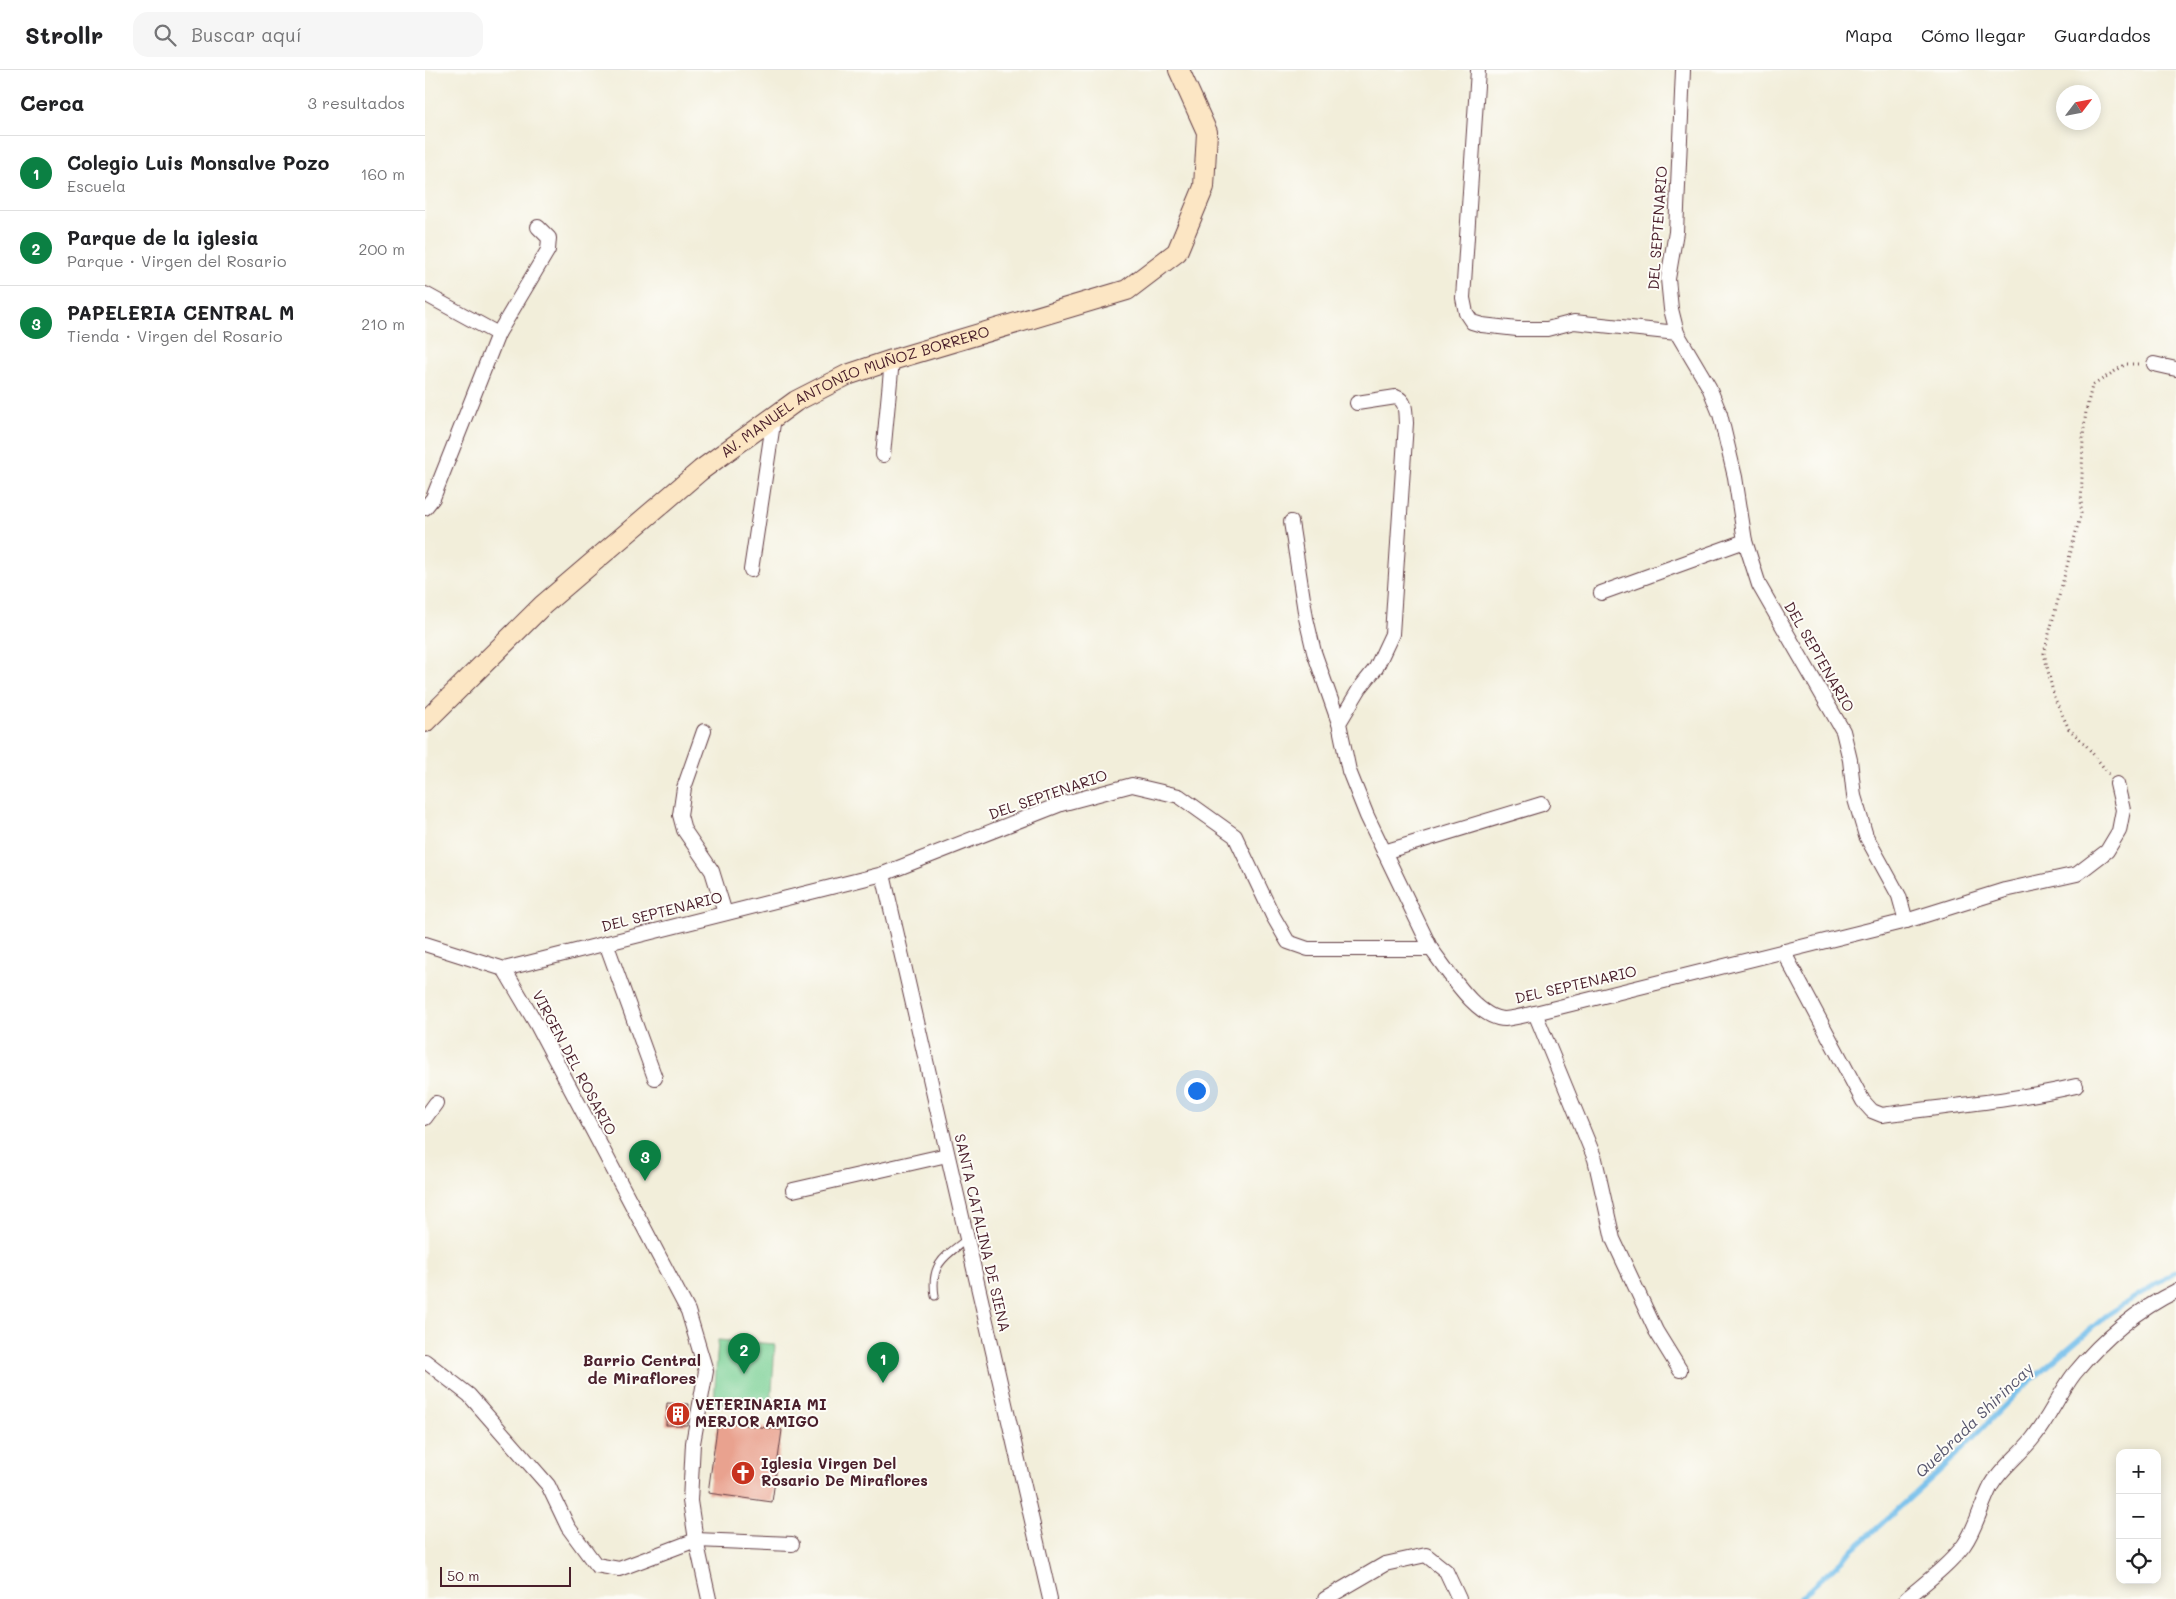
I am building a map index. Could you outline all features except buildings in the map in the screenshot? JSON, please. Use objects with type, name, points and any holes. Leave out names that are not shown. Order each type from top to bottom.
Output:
[{"type":"street","name":"AV. MANUEL ANTONIO MUÑOZ BORRERO","points":[[425,722],[543,605],[701,470],[796,401],[847,375],[1127,290],[1177,252],[1204,186],[1207,132],[1179,70]]},
{"type":"street","points":[[1478,70],[1463,298],[1466,313],[1472,322],[1517,329],[1547,329],[1574,322],[1677,333]]},
{"type":"street","name":"DEL SEPTENARIO","points":[[504,969],[883,874],[1061,804],[1132,784],[1179,796],[1235,836],[1273,916],[1288,942],[1308,949],[1431,948],[1471,999],[1487,1015],[1504,1019],[1535,1013],[1906,921],[1899,896],[1866,836],[1853,796],[1850,760],[1843,731],[1759,585],[1745,542],[1735,477],[1720,414],[1709,387],[1677,333],[1671,309],[1669,279],[1676,232],[1683,70]]},
{"type":"street","points":[[425,508],[433,498],[498,334],[548,250],[549,238],[537,228]]},
{"type":"street","points":[[425,294],[498,334]]},
{"type":"street","points":[[883,455],[892,360]]},
{"type":"street","points":[[2154,364],[2176,369]]},
{"type":"street","points":[[1339,723],[1361,688],[1377,668],[1392,634],[1406,423],[1405,404],[1401,399],[1396,397],[1357,403]]},
{"type":"street","points":[[751,570],[774,417]]},
{"type":"street","points":[[1291,522],[1306,618],[1314,652],[1339,723],[1349,771],[1384,852],[1431,948]]},
{"type":"street","points":[[1601,594],[1745,542]]},
{"type":"street","points":[[703,731],[684,788],[680,815],[683,830],[712,871],[719,888],[725,913]]},
{"type":"street","points":[[1906,921],[2005,890],[2077,874],[2107,851],[2119,831],[2123,810],[2117,784]]},
{"type":"street","points":[[1384,852],[1542,804]]},
{"type":"street","name":"SANTA CATALINA DE SIENA","points":[[883,874],[1051,1599]]},
{"type":"street","points":[[606,943],[655,1078]]},
{"type":"street","points":[[425,944],[504,969]]},
{"type":"street","points":[[1783,951],[1863,1101],[1872,1111],[1882,1115],[1978,1104],[2028,1097],[2076,1086]]},
{"type":"street","name":"VIRGEN DEL ROSARIO","points":[[504,969],[537,1025],[688,1311],[706,1371],[693,1443],[690,1501],[695,1540],[709,1599]]},
{"type":"street","points":[[1535,1013],[1595,1159],[1613,1239],[1656,1331],[1680,1370]]},
{"type":"street","points":[[425,1118],[436,1103]]},
{"type":"street","points":[[793,1190],[947,1155]]},
{"type":"street","points":[[1905,1599],[1939,1572],[1964,1544],[1991,1486],[2006,1465],[2032,1439],[2079,1369],[2109,1336],[2163,1297],[2176,1291]]},
{"type":"street","points":[[425,1361],[469,1395],[548,1485],[568,1526],[596,1565],[619,1569],[695,1540],[792,1544]]},
{"type":"street","points":[[1325,1599],[1385,1564],[1426,1555],[1446,1571],[1459,1599]]},
{"type":"lane","points":[[935,1296],[933,1286],[937,1264],[967,1238]]},
{"type":"path","points":[[2117,784],[2085,744],[2069,729],[2054,697],[2044,653],[2081,513],[2083,437],[2086,411],[2092,386],[2126,364],[2154,364]]},
{"type":"green space","points":[[718,1340],[775,1344],[771,1407],[714,1403]]},
{"type":"waterway","name":"Quebrada Shirincay","points":[[1799,1599],[1942,1469],[2021,1389],[2107,1315],[2176,1271]]},
{"type":"place","name":"PAPELERIA CENTRAL M","points":[[645,1181]]},
{"type":"place","name":"Parque de la iglesia","points":[[744,1374]]},
{"type":"place","name":"Colegio Luis Monsalve Pozo","points":[[883,1383]]},
{"type":"place","name":"VETERINARIA MI MERJOR AMIGO","points":[[678,1414]]},
{"type":"place","name":"Iglesia Virgen Del Rosario De Miraflores","points":[[743,1473]]},
{"type":"district","name":"Barrio Central de Miraflores","points":[[642,1369]]}]
